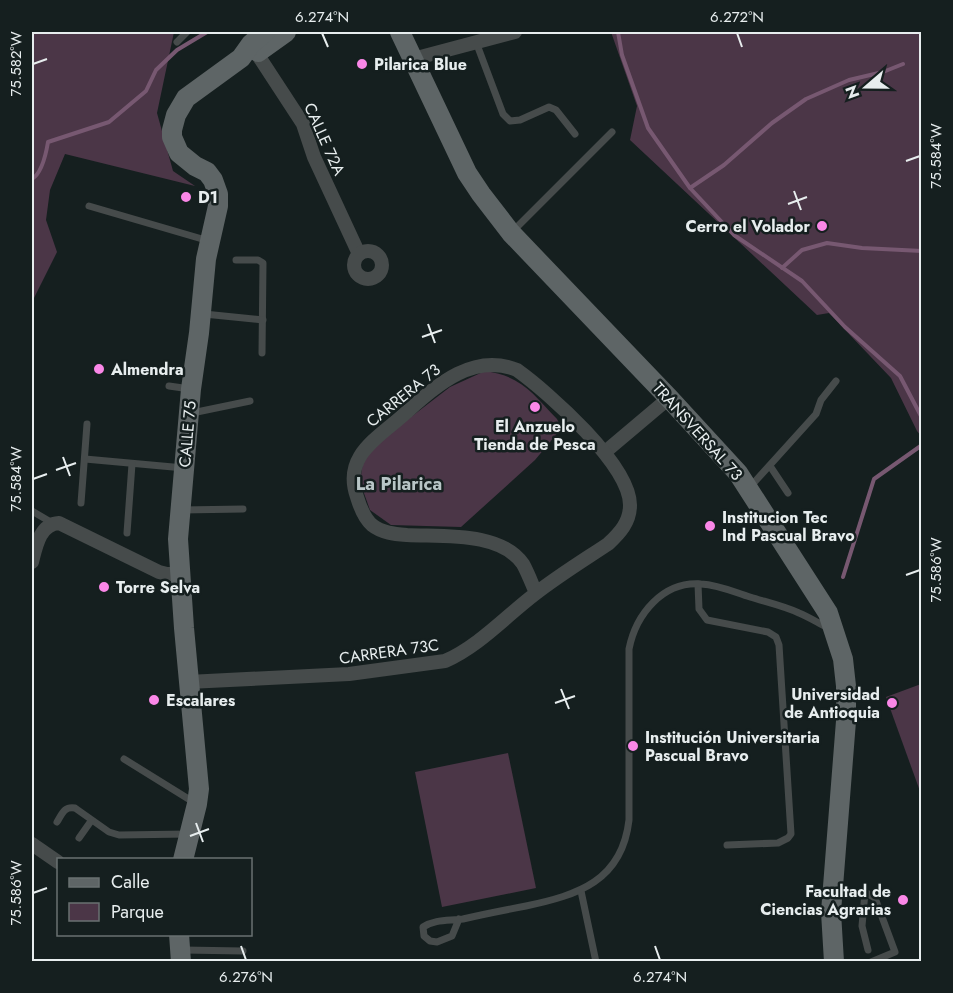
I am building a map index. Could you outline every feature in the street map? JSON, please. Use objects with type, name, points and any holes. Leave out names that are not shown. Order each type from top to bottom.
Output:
[{"type":"main road","name":"CALLE 75","points":[[184,858],[197,804],[199,774],[188,682],[178,539],[190,414],[190,389],[209,241],[218,206],[216,186],[207,172],[179,153],[172,130],[176,115],[186,98],[254,46],[285,32]]},
{"type":"main road","name":"TRANSVERSAL 73","points":[[400,32],[467,173],[480,194],[512,233],[738,473],[822,603],[843,659],[846,686],[846,721],[831,912],[834,962]]},
{"type":"street","points":[[413,59],[515,32]]},
{"type":"street","name":"CALLE 72A","points":[[254,46],[303,124],[314,157],[359,254]]},
{"type":"street","name":"CARRERA 73","points":[[536,593],[517,557],[489,542],[466,537],[390,533],[376,528],[366,519],[352,479],[360,454],[428,392],[453,374],[479,367],[502,366],[517,370],[530,380],[605,452],[617,468],[629,495]]},
{"type":"street","points":[[605,452],[669,398]]},
{"type":"street","name":"CARRERA 73C","points":[[188,682],[349,674],[446,661],[458,656],[536,593],[617,536],[629,516],[629,495]]},
{"type":"street","points":[[32,562],[36,544],[44,530],[60,524],[159,572],[179,574]]},
{"type":"street","points":[[32,844],[57,861]]},
{"type":"lane","points":[[177,42],[187,32]]},
{"type":"lane","points":[[476,42],[503,114],[510,121],[520,120],[549,107],[556,110],[575,134]]},
{"type":"lane","points":[[512,233],[612,132]]},
{"type":"lane","points":[[89,206],[209,241]]},
{"type":"lane","points":[[236,260],[262,263],[262,353]]},
{"type":"lane","points":[[201,314],[263,320]]},
{"type":"lane","points":[[748,489],[816,414],[820,400],[836,381]]},
{"type":"lane","points":[[169,386],[190,389]]},
{"type":"lane","points":[[190,414],[250,401]]},
{"type":"lane","points":[[81,503],[87,424]]},
{"type":"lane","points":[[85,459],[184,468]]},
{"type":"lane","points":[[127,533],[132,464]]},
{"type":"lane","points":[[770,466],[788,493]]},
{"type":"lane","points":[[180,510],[243,509]]},
{"type":"lane","points":[[32,510],[60,524]]},
{"type":"lane","points":[[459,919],[452,936],[438,942],[430,941],[424,936],[423,927],[431,922],[459,919],[543,902],[581,891],[598,880],[621,851],[627,836],[630,781],[628,666],[632,632],[639,620],[660,596],[680,586],[698,584],[736,591],[798,612],[834,630]]},
{"type":"lane","points":[[698,584],[699,609],[707,620],[768,632],[776,636],[779,645],[791,834],[783,842],[778,843],[727,845]]},
{"type":"lane","points":[[124,759],[197,804]]},
{"type":"lane","points":[[57,822],[65,809],[69,807],[75,808],[91,821],[119,835],[190,834]]},
{"type":"lane","points":[[79,838],[91,821]]},
{"type":"lane","points":[[581,891],[596,962]]},
{"type":"lane","points":[[868,950],[862,926],[865,892],[875,898],[895,952],[871,962]]},
{"type":"lane","points":[[180,949],[243,951]]},
{"type":"green space","points":[[32,32],[174,32],[157,113],[173,171],[195,186],[65,154],[50,190],[46,220],[57,252],[32,302]]},
{"type":"green space","name":"Cerro el Volador","points":[[611,32],[921,32],[921,436],[891,378],[829,313],[817,315],[630,140],[637,106]]},
{"type":"green space","points":[[485,371],[508,377],[526,388],[557,419],[560,430],[535,460],[461,527],[391,525],[370,510],[360,482],[363,462],[372,447],[450,387]]},
{"type":"green space","points":[[922,684],[921,794],[886,697]]},
{"type":"green space","points":[[508,753],[536,888],[442,907],[415,772]]},
{"type":"waterway","points":[[32,179],[41,168],[48,142],[109,122],[146,91],[156,70],[177,50],[207,32]]},
{"type":"waterway","points":[[618,32],[622,55],[648,128],[690,188],[734,235],[802,281],[845,327],[900,376],[922,418]]},
{"type":"waterway","points":[[690,188],[724,165],[772,123],[806,99],[849,80],[883,72],[903,64]]},
{"type":"waterway","points":[[782,268],[802,250],[827,243],[862,248],[922,251]]},
{"type":"waterway","points":[[843,577],[874,479],[922,445]]},
{"type":"place","name":"Pilarica Blue","points":[[362,64]]},
{"type":"place","name":"D1","points":[[186,197]]},
{"type":"place","name":"Cerro el Volador","points":[[822,226]]},
{"type":"place","name":"Almendra","points":[[99,369]]},
{"type":"place","name":"El Anzuelo Tienda de Pesca","points":[[535,407]]},
{"type":"place","name":"Institucion Tec Ind Pascual Bravo","points":[[710,526]]},
{"type":"place","name":"Torre Selva","points":[[104,587]]},
{"type":"place","name":"Escalares","points":[[154,700]]},
{"type":"place","name":"Universidad de Antioquia","points":[[892,703]]},
{"type":"place","name":"Institución Universitaria Pascual Bravo","points":[[633,746]]},
{"type":"place","name":"Facultad de Ciencias Agrarias","points":[[903,900]]},
{"type":"district","name":"La Pilarica","points":[[399,484]]}]
